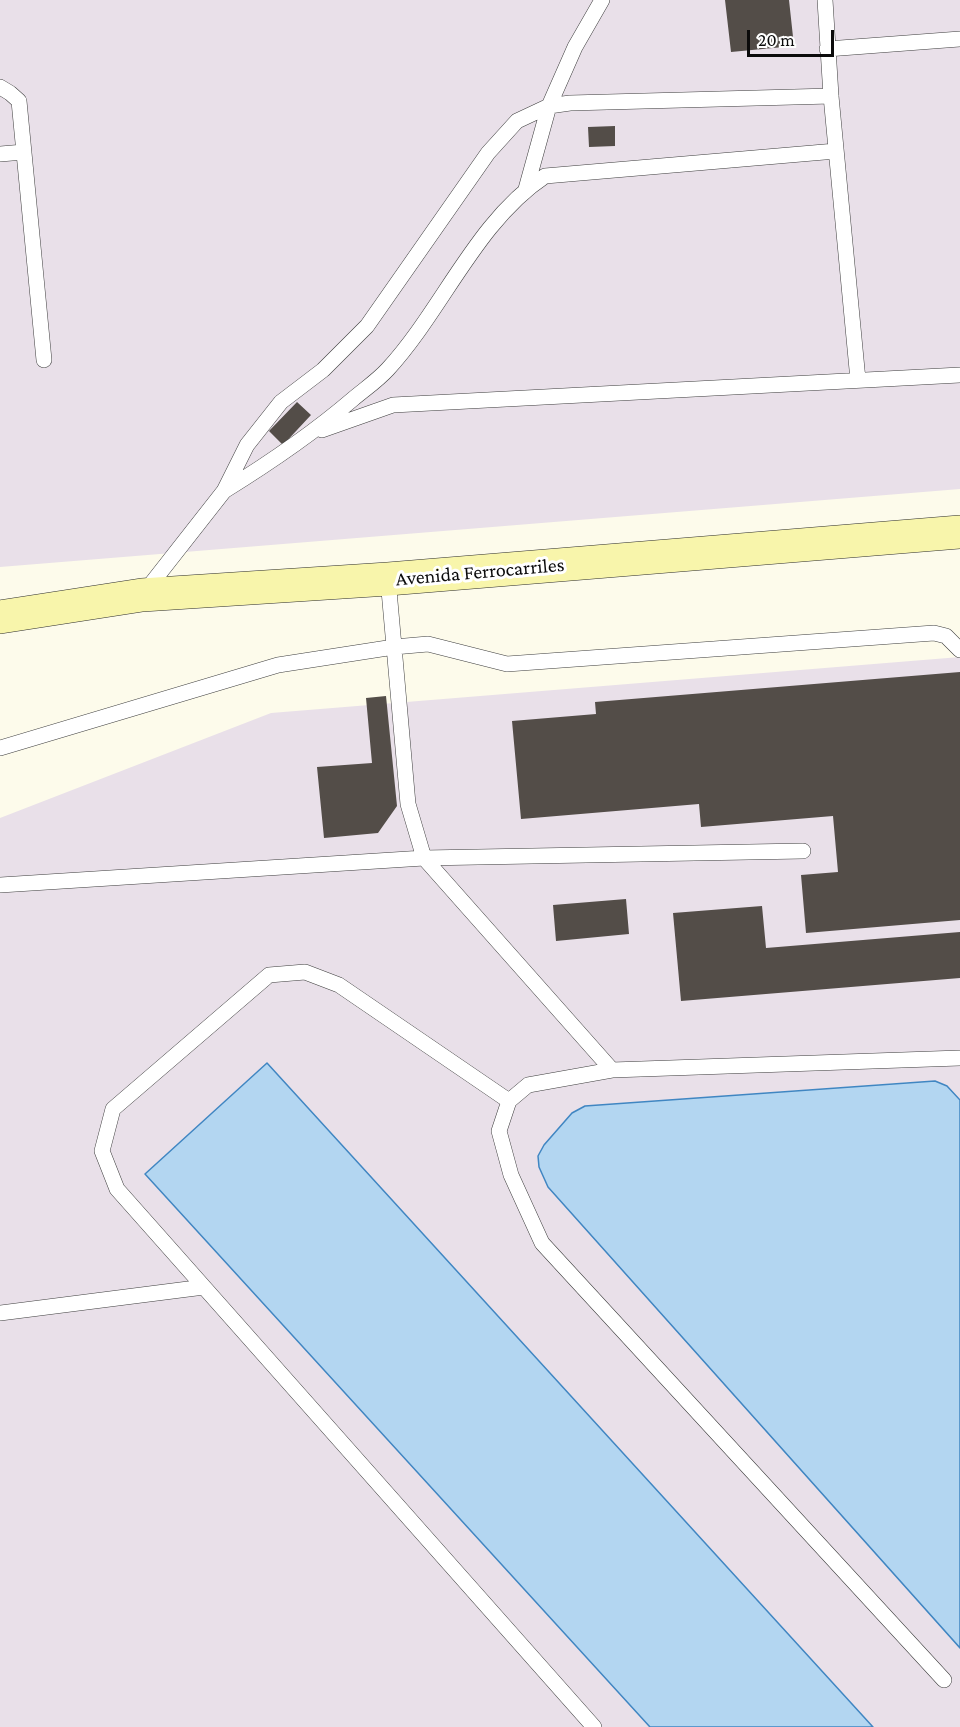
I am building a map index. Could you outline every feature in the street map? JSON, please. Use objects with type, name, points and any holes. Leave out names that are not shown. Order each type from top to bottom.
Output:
[{"type":"main road","name":"Avenida Ferrocarriles","points":[[0,617],[142,595],[388,579],[960,532]]},
{"type":"lane","points":[[526,189],[549,106],[575,47],[602,0]]},
{"type":"lane","points":[[825,0],[831,96],[858,380]]},
{"type":"lane","points":[[827,49],[960,39]]},
{"type":"lane","points":[[0,87],[19,101],[44,360]]},
{"type":"lane","points":[[142,595],[224,491],[247,445],[281,402],[322,369],[367,326],[488,153],[518,121],[549,106],[570,103],[831,96]]},
{"type":"lane","points":[[224,491],[313,433],[387,370],[499,216],[526,189],[545,176],[836,151]]},
{"type":"lane","points":[[0,153],[24,152]]},
{"type":"lane","points":[[313,433],[393,405],[960,375]]},
{"type":"lane","points":[[388,579],[408,804],[424,858],[612,1070]]},
{"type":"lane","points":[[0,748],[278,665],[394,647],[428,644],[507,664],[934,633],[946,636],[960,650]]},
{"type":"lane","points":[[0,885],[424,858],[803,850]]},
{"type":"lane","points":[[509,1101],[339,985],[305,972],[269,975],[113,1109],[102,1151],[117,1189],[594,1727]]},
{"type":"lane","points":[[944,1680],[542,1243],[511,1175],[499,1131],[509,1101],[528,1085],[612,1070],[960,1058]]},
{"type":"lane","points":[[0,1313],[204,1287]]},
{"type":"shaded area","points":[[0,0],[960,0],[960,489],[0,567]]},
{"type":"shaded area","points":[[960,657],[960,1100],[947,1086],[914,1082],[585,1106],[572,1113],[544,1145],[548,1187],[960,1648],[960,1727],[0,1727],[0,818],[271,713]]},
{"type":"water","points":[[267,1063],[873,1727],[650,1727],[145,1174]]},
{"type":"water","points":[[935,1081],[947,1086],[960,1100],[960,1648],[548,1187],[539,1167],[538,1156],[544,1145],[572,1113],[585,1106]]},
{"type":"building","points":[[725,0],[789,0],[794,46],[731,52]]},
{"type":"building","points":[[615,126],[615,146],[589,147],[588,127]]},
{"type":"building","points":[[297,402],[311,415],[283,445],[269,431]]},
{"type":"building","points":[[960,672],[960,920],[806,933],[801,875],[838,872],[833,816],[701,827],[699,804],[521,819],[512,721],[596,714],[595,702]]},
{"type":"building","points":[[386,696],[397,806],[378,833],[324,838],[317,767],[372,763],[366,698]]},
{"type":"building","points":[[626,899],[629,934],[556,941],[553,905]]},
{"type":"building","points":[[762,906],[766,948],[960,932],[960,978],[681,1001],[673,913]]}]
